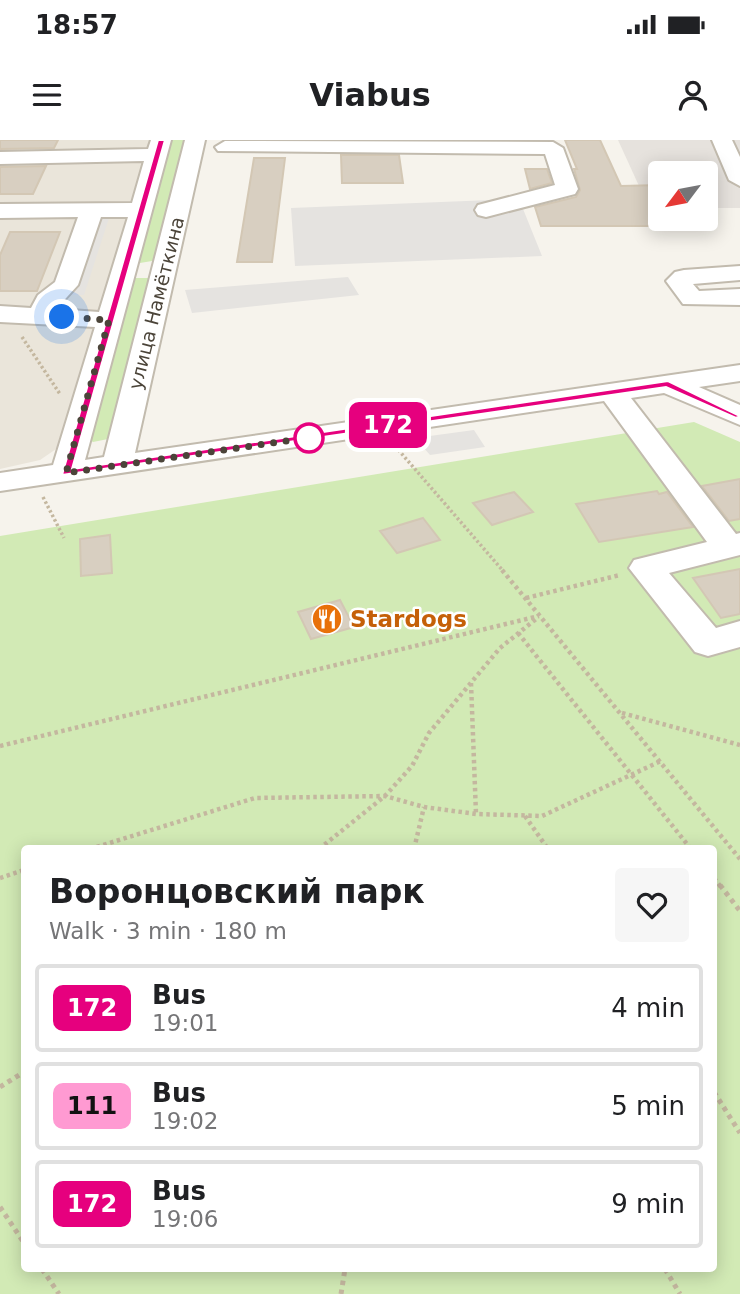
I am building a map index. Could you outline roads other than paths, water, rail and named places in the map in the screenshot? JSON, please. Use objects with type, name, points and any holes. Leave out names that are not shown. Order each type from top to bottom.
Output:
[{"type":"street","points":[[722,140],[740,180]]},
{"type":"street","points":[[193,151],[225,146],[553,148],[567,189],[486,210]]},
{"type":"street","points":[[0,158],[159,148]]},
{"type":"street","name":"улица Намёткина","points":[[66,473],[159,148]]},
{"type":"street","name":"улица Намёткина","points":[[117,466],[193,151]]},
{"type":"street","points":[[0,175],[46,180],[31,211]]},
{"type":"street","points":[[0,211],[140,210]]},
{"type":"street","points":[[40,316],[47,300],[66,285],[92,211]]},
{"type":"street","points":[[127,261],[133,269],[146,271],[159,268],[167,261]]},
{"type":"street","points":[[740,273],[684,277],[678,281],[692,299],[740,297]]},
{"type":"street","points":[[4,314],[109,320]]},
{"type":"street","points":[[0,482],[740,373]]},
{"type":"street","points":[[668,384],[740,416]]},
{"type":"street","points":[[740,384],[737,393],[740,405]]},
{"type":"street","points":[[611,391],[734,546],[646,568],[708,643],[740,634]]},
{"type":"place","name":"Stardogs","points":[[327,619]]}]
